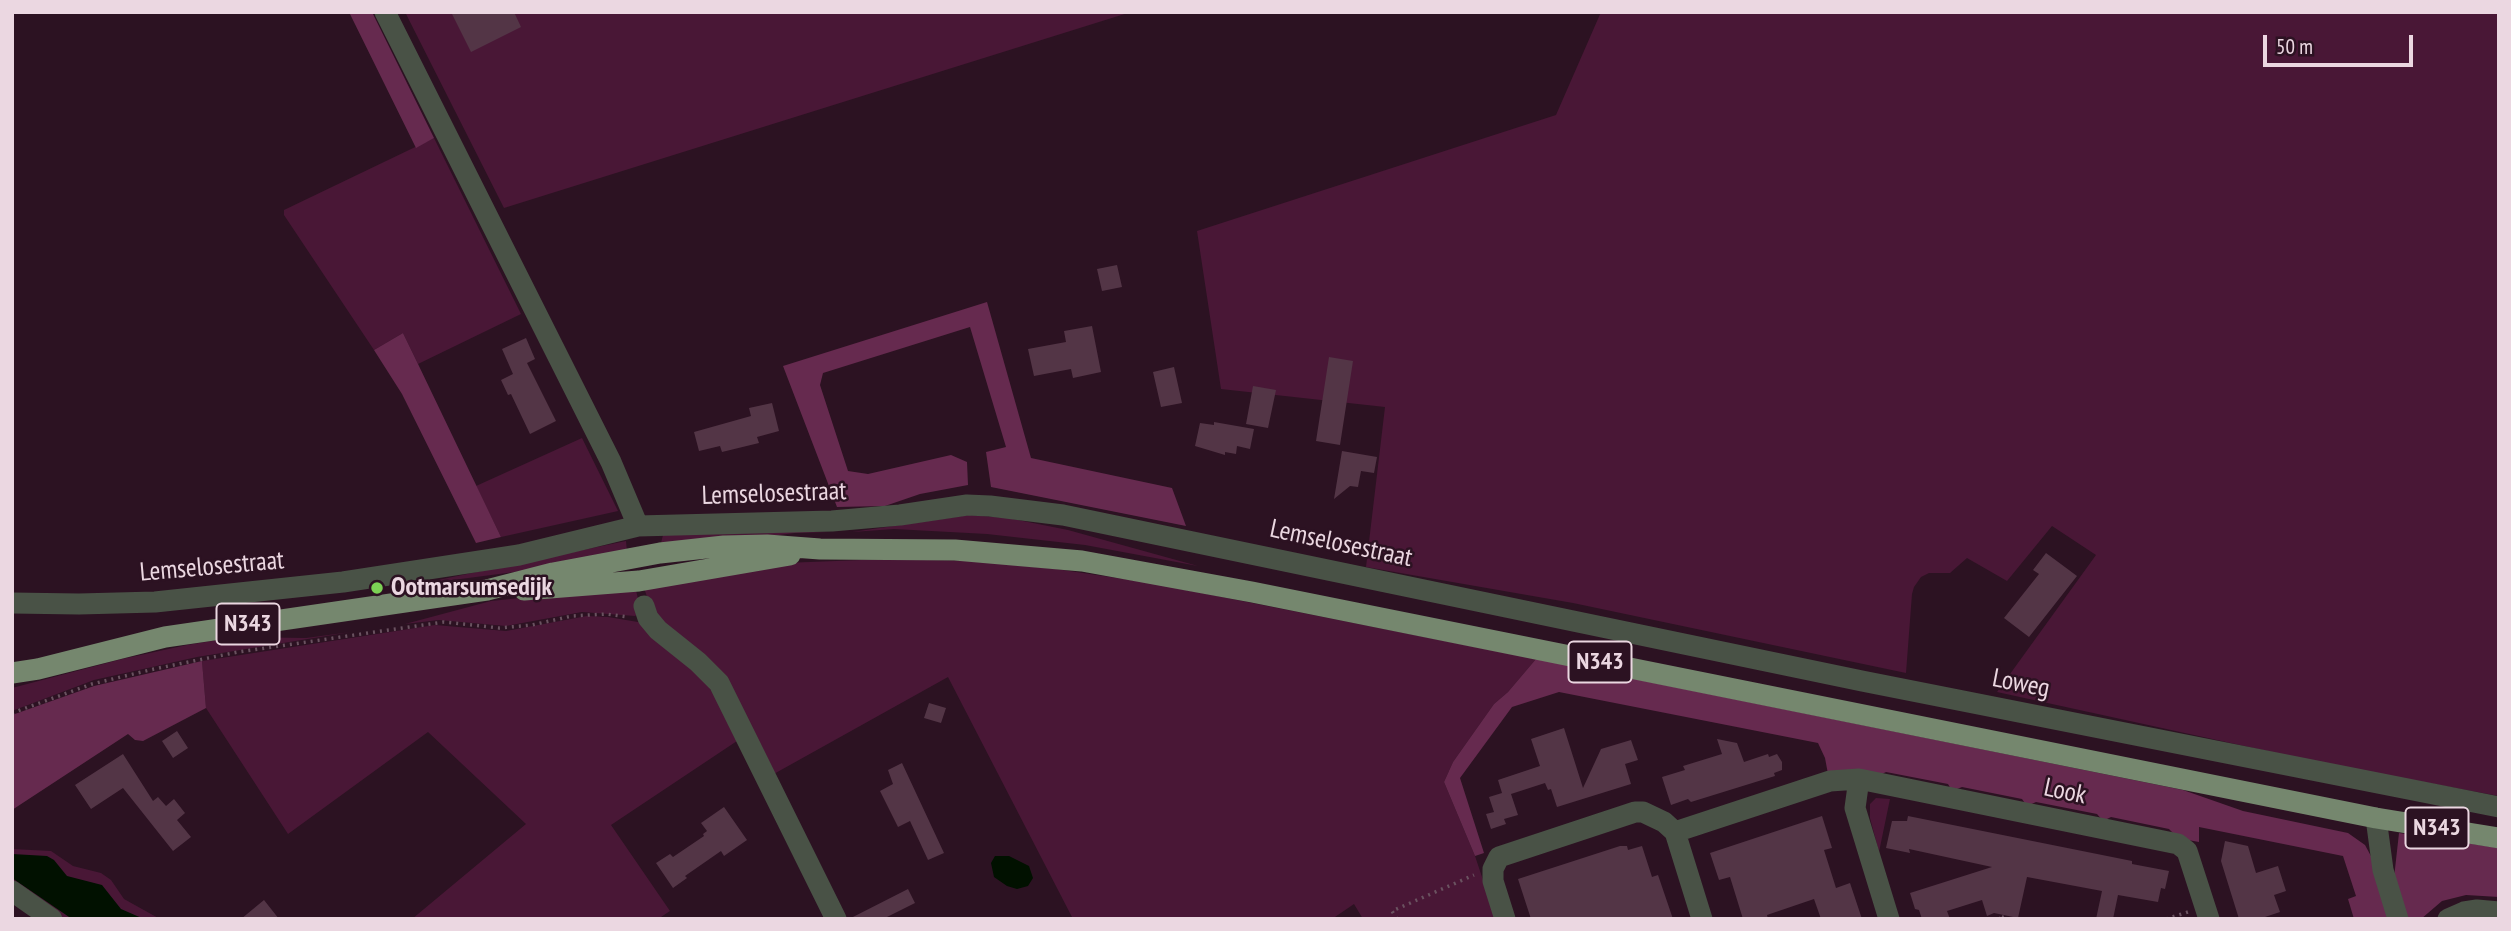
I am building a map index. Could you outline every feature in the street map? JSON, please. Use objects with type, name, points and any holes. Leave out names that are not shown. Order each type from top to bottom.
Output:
[{"type":"main road","name":"N343","points":[[12,673],[165,637],[487,590],[553,573],[660,553],[724,546],[767,545],[820,549],[955,550],[1082,561],[1415,623],[2376,818],[2499,838]]},
{"type":"street","points":[[385,12],[611,462],[638,526]]},
{"type":"street","name":"Lemselosestraat","points":[[12,603],[155,602],[330,584],[519,555],[638,526],[832,521],[900,516],[967,505],[1063,515],[1534,614]]},
{"type":"street","points":[[646,612],[658,630],[719,683],[836,919]]},
{"type":"street","name":"Loweg","points":[[1534,614],[2499,807]]},
{"type":"street","points":[[1859,779],[1855,808],[1889,919]]},
{"type":"street","name":"Look","points":[[1675,832],[1830,781],[1859,779],[2178,844],[2187,851],[2209,919]]},
{"type":"street","points":[[1505,919],[1493,881],[1493,869],[1499,857],[1635,812],[1643,812],[1664,822],[1675,832],[1703,919]]},
{"type":"street","points":[[2376,818],[2383,870],[2398,919]]},
{"type":"street","points":[[12,891],[52,919]]},
{"type":"street","points":[[2448,919],[2477,910],[2499,912]]},
{"type":"path","points":[[12,713],[92,684],[239,652],[444,622],[499,628],[588,615],[646,612]]},
{"type":"path","points":[[1397,919],[1392,911],[1442,887],[1493,869]]},
{"type":"path","points":[[1999,919],[1998,916],[2010,919]]},
{"type":"shaded area","points":[[349,12],[372,12],[434,138],[416,148]]},
{"type":"shaded area","points":[[405,12],[1131,12],[504,208]]},
{"type":"shaded area","points":[[1601,12],[2499,12],[2499,796],[2336,766],[1997,692],[2096,555],[2052,526],[2007,581],[1967,558],[1950,573],[1929,573],[1921,577],[1912,594],[1906,673],[1573,603],[1366,567],[1385,407],[1221,389],[1197,231],[1556,115]]},
{"type":"shaded area","points":[[434,138],[521,314],[418,364],[403,333],[374,350],[284,215],[284,210]]},
{"type":"shaded area","points":[[987,302],[1031,458],[1172,488],[1186,526],[991,487],[986,452],[1006,447],[970,327],[823,373],[820,385],[848,471],[868,474],[951,455],[967,462],[968,485],[920,494],[885,506],[837,507],[783,366]]},
{"type":"shaded area","points":[[403,333],[501,537],[476,543],[402,394],[374,350]]},
{"type":"shaded area","points":[[582,438],[618,511],[501,537],[476,486]]},
{"type":"shaded area","points":[[969,515],[1008,518],[1068,530],[1198,566],[1085,545],[987,534],[894,529],[852,532]]},
{"type":"shaded area","points":[[670,532],[830,532],[795,533],[698,545],[661,543],[663,535]]},
{"type":"shaded area","points":[[626,541],[627,552],[623,558],[414,585]]},
{"type":"shaded area","points":[[887,559],[972,561],[1056,569],[1151,583],[1536,659],[1494,704],[1453,762],[1444,782],[1475,856],[1496,919],[1363,919],[1354,904],[1332,919],[1073,919],[948,677],[772,775],[723,678],[655,620],[643,585],[784,563]]},
{"type":"shaded area","points":[[635,586],[641,612],[635,616],[582,612],[506,626],[439,620],[405,624],[491,601]]},
{"type":"shaded area","points":[[587,616],[644,623],[699,670],[740,739],[611,825],[670,911],[658,919],[412,919],[526,824],[428,732],[288,834],[206,708],[202,661],[435,625],[506,631]]},
{"type":"shaded area","points":[[351,632],[197,657],[94,680],[12,711],[12,688],[122,659],[236,637],[306,638]]},
{"type":"shaded area","points":[[1536,659],[2183,790],[2243,811],[2348,833],[2365,845],[2372,858],[2391,919],[2354,919],[2348,899],[2356,896],[2343,856],[2199,827],[2199,842],[2188,840],[2175,835],[2169,829],[2111,817],[2103,821],[2097,814],[2036,802],[2027,806],[2022,799],[1962,787],[1952,791],[1948,784],[1886,772],[1878,776],[1828,774],[1818,743],[1559,692],[1512,707],[1460,778],[1484,853],[1475,856],[1444,782],[1453,762],[1494,704]]},
{"type":"shaded area","points":[[202,661],[206,708],[143,741],[135,740],[128,734],[12,810],[12,715],[94,686]]},
{"type":"shaded area","points":[[1876,798],[1890,799],[1879,852],[1870,818],[1870,804]]},
{"type":"shaded area","points":[[2399,833],[2499,848],[2499,897],[2466,895],[2442,901],[2421,919],[2406,919],[2394,878]]},
{"type":"shaded area","points":[[12,849],[51,851],[73,866],[101,873],[111,880],[124,899],[160,919],[57,919],[12,887]]},
{"type":"shaded area","points":[[12,854],[47,856],[54,860],[67,876],[102,885],[121,909],[144,919],[72,919],[12,878]]},
{"type":"shaded area","points":[[995,856],[1009,856],[1029,866],[1033,878],[1028,886],[1017,889],[994,877],[991,863]]},
{"type":"building","points":[[451,12],[514,12],[521,27],[471,52]]},
{"type":"building","points":[[1117,265],[1122,287],[1102,291],[1097,269]]},
{"type":"building","points":[[1092,326],[1101,372],[1073,378],[1071,369],[1034,376],[1028,349],[1066,342],[1064,331]]},
{"type":"building","points":[[526,338],[535,359],[527,363],[556,421],[530,434],[511,394],[508,395],[501,380],[513,374],[502,349]]},
{"type":"building","points":[[1329,357],[1353,361],[1340,445],[1316,441]]},
{"type":"building","points":[[1174,367],[1182,403],[1161,407],[1153,372]]},
{"type":"building","points":[[1253,386],[1276,390],[1268,428],[1246,424]]},
{"type":"building","points":[[772,403],[779,431],[757,437],[759,443],[722,452],[720,446],[699,451],[694,432],[751,416],[749,408]]},
{"type":"building","points":[[1214,422],[1254,429],[1250,449],[1237,446],[1236,454],[1225,452],[1225,455],[1195,446],[1200,423],[1214,425]]},
{"type":"building","points":[[1342,451],[1377,457],[1374,473],[1361,471],[1358,487],[1350,486],[1334,499]]},
{"type":"building","points":[[2046,553],[2077,576],[2029,637],[2004,618],[2039,574],[2033,570]]},
{"type":"building","points":[[929,703],[946,708],[941,723],[924,718]]},
{"type":"building","points":[[1564,728],[1583,788],[1601,749],[1631,740],[1638,760],[1625,764],[1631,784],[1557,807],[1551,789],[1548,790],[1545,783],[1511,794],[1518,815],[1504,819],[1506,824],[1491,829],[1486,814],[1494,812],[1489,797],[1502,793],[1498,780],[1540,766],[1531,739]]},
{"type":"building","points":[[177,731],[188,748],[173,758],[162,741]]},
{"type":"building","points":[[1717,739],[1737,743],[1744,762],[1768,754],[1769,757],[1777,754],[1782,762],[1782,770],[1774,773],[1775,776],[1691,802],[1688,799],[1671,805],[1662,777],[1685,770],[1683,766],[1722,754]]},
{"type":"building","points":[[123,754],[153,801],[158,797],[166,806],[174,799],[185,813],[177,820],[191,837],[173,851],[123,788],[91,809],[75,785]]},
{"type":"building","points":[[902,763],[944,853],[928,860],[910,821],[898,827],[880,791],[893,784],[888,770]]},
{"type":"building","points":[[724,807],[747,840],[724,856],[721,851],[685,876],[687,878],[673,888],[656,863],[670,854],[673,857],[704,836],[707,831],[701,823]]},
{"type":"building","points":[[1822,816],[1832,848],[1824,850],[1836,888],[1850,883],[1862,919],[1821,919],[1814,899],[1767,915],[1768,919],[1743,919],[1730,877],[1719,880],[1710,853]]},
{"type":"building","points":[[1908,816],[2132,861],[2132,864],[2169,871],[2165,889],[2161,888],[2158,902],[2118,895],[2113,919],[2096,919],[2102,891],[2027,877],[2018,918],[1994,913],[1987,916],[1982,900],[1947,911],[1950,919],[1922,919],[1919,910],[1915,909],[1910,893],[1992,867],[1909,849],[1910,853],[1886,848],[1892,821],[1907,821]]},
{"type":"building","points":[[2225,841],[2248,846],[2256,873],[2278,866],[2286,891],[2274,895],[2280,912],[2259,919],[2239,919],[2221,861]]},
{"type":"building","points":[[1627,846],[1628,850],[1642,846],[1652,877],[1658,875],[1673,919],[1531,919],[1518,879]]},
{"type":"building","points":[[908,889],[915,903],[883,919],[849,919]]},
{"type":"building","points":[[264,900],[279,919],[241,919]]},
{"type":"place","name":"Ootmarsumsedijk","points":[[377,588]]}]
